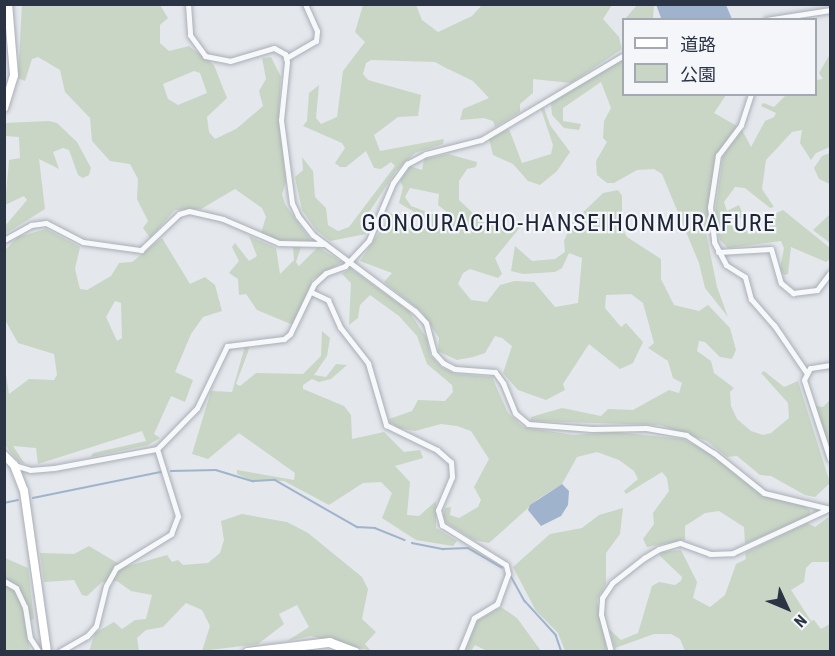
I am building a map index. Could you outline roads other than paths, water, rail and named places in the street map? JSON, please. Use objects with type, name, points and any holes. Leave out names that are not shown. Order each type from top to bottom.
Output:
[{"type":"main road","points":[[247,651],[329,642],[355,651]]},
{"type":"street","points":[[4,108],[14,75],[8,4]]},
{"type":"street","points":[[188,4],[190,36],[206,56],[230,61],[274,48],[286,58]]},
{"type":"street","points":[[286,58],[308,48],[317,36],[305,4]]},
{"type":"street","points":[[779,18],[831,10]]},
{"type":"street","points":[[14,465],[30,470],[54,468],[158,449],[197,408],[227,346],[284,339],[295,327],[320,277],[350,262],[377,228],[393,183],[407,164],[426,154],[481,140],[622,56]]},
{"type":"street","points":[[286,58],[280,107],[292,203],[304,225],[325,244],[415,311],[426,323],[434,353],[443,363],[455,369],[495,372],[522,421],[592,429],[646,428],[686,435],[714,453],[764,493],[830,509]]},
{"type":"street","points":[[750,96],[741,125],[718,155],[710,220],[718,252],[726,265],[745,277],[751,299],[774,325],[806,372],[804,386],[831,459]]},
{"type":"street","points":[[4,240],[31,225],[46,223],[83,242],[141,250],[179,214],[189,211],[223,219],[279,243],[325,244]]},
{"type":"street","points":[[718,252],[771,249],[781,283],[793,293],[817,290],[831,273]]},
{"type":"street","points":[[311,292],[328,300],[340,327],[368,363],[386,425],[437,450],[451,462],[453,477],[438,510],[441,525],[506,564],[508,574],[497,604],[474,618],[460,651]]},
{"type":"street","points":[[806,372],[813,367],[831,365]]},
{"type":"street","points":[[59,651],[87,636],[96,626],[106,586],[116,568],[171,534],[178,516],[158,449]]},
{"type":"street","points":[[4,455],[14,465],[24,491],[47,651]]},
{"type":"street","points":[[611,651],[601,614],[602,598],[612,583],[644,558],[680,543],[710,554],[734,553],[830,509]]},
{"type":"street","points":[[4,580],[16,588],[25,607],[30,638],[39,651]]},
{"type":"water","points":[[656,4],[726,5],[732,18],[661,18]]},
{"type":"water","points":[[562,484],[569,491],[568,505],[561,516],[541,526],[528,510],[530,505]]},
{"type":"waterway","points":[[171,471],[216,470],[253,481],[275,480],[357,527],[375,528],[405,540]]},
{"type":"waterway","points":[[33,498],[161,472]]},
{"type":"waterway","points":[[4,503],[18,500]]},
{"type":"waterway","points":[[412,543],[443,549],[468,548],[502,568]]},
{"type":"waterway","points":[[511,576],[525,601],[556,635],[562,652]]},
{"type":"district","name":"GONOURACHO-HANSEIHONMURAFURE","points":[[569,224]]}]
